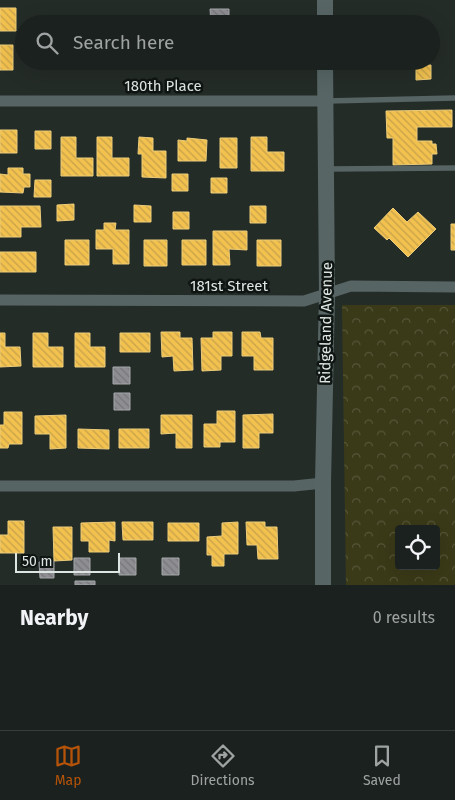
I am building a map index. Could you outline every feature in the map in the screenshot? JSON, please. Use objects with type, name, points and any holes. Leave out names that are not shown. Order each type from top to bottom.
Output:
[{"type":"street","points":[[325,0],[325,15]]},
{"type":"street","name":"Ridgeland Avenue","points":[[323,585],[327,293],[325,70]]},
{"type":"street","name":"180th Place","points":[[0,101],[326,101]]},
{"type":"street","name":"181st Street","points":[[0,300],[304,300],[351,286],[455,287]]},
{"type":"street","points":[[0,486],[294,486],[323,483]]},
{"type":"lane","points":[[326,101],[455,98]]},
{"type":"lane","points":[[326,169],[455,168]]},
{"type":"green space","points":[[342,305],[455,305],[455,585],[346,585]]},
{"type":"building: Homes","points":[[0,8],[16,8],[15,31],[0,31]]},
{"type":"building: Homes","points":[[0,45],[13,45],[13,70],[0,70]]},
{"type":"building: Homes","points":[[416,70],[431,70],[431,79],[416,80]]},
{"type":"building: Homes","points":[[452,110],[452,127],[417,127],[417,141],[432,141],[432,144],[436,144],[437,154],[432,154],[432,164],[393,165],[393,138],[387,138],[386,111]]},
{"type":"building: Homes","points":[[0,130],[17,130],[17,153],[0,153]]},
{"type":"building: Homes","points":[[35,131],[51,131],[51,149],[35,149]]},
{"type":"building: Homes","points":[[61,137],[76,137],[76,158],[93,158],[93,176],[61,176]]},
{"type":"building: Homes","points":[[97,137],[112,137],[112,158],[129,158],[129,176],[97,176]]},
{"type":"building: Homes","points":[[139,137],[153,138],[153,151],[166,151],[166,178],[142,177],[142,154],[138,154]]},
{"type":"building: Homes","points":[[251,137],[267,137],[267,152],[284,152],[284,171],[251,171]]},
{"type":"building: Homes","points":[[187,138],[207,140],[206,161],[178,161],[178,140],[187,141]]},
{"type":"building: Homes","points":[[220,138],[237,138],[237,168],[220,168]]},
{"type":"building: Homes","points":[[8,168],[23,168],[23,174],[30,174],[30,187],[24,187],[23,193],[0,192],[0,174],[8,175]]},
{"type":"building: Homes","points":[[172,174],[188,174],[188,191],[172,191]]},
{"type":"building: Homes","points":[[211,178],[227,178],[227,193],[211,193]]},
{"type":"building: Homes","points":[[35,180],[51,180],[51,197],[34,197]]},
{"type":"building: Homes","points":[[74,204],[74,220],[57,221],[57,205]]},
{"type":"building: Homes","points":[[134,205],[151,206],[151,222],[134,222]]},
{"type":"building: Homes","points":[[0,206],[40,206],[41,227],[21,227],[21,237],[0,237]]},
{"type":"building: Homes","points":[[250,206],[266,206],[266,223],[250,223]]},
{"type":"building: Homes","points":[[393,208],[407,222],[418,212],[436,229],[408,257],[389,238],[387,240],[374,228]]},
{"type":"building: Homes","points":[[173,212],[189,212],[189,229],[173,229]]},
{"type":"building: Homes","points":[[104,223],[116,223],[115,230],[129,230],[129,264],[113,264],[113,249],[96,249],[96,230],[104,230]]},
{"type":"building: Homes","points":[[451,224],[455,224],[455,250],[451,250]]},
{"type":"building: Homes","points":[[213,231],[247,231],[247,250],[229,249],[230,265],[213,265]]},
{"type":"building: Homes","points":[[65,240],[89,240],[89,265],[65,265]]},
{"type":"building: Homes","points":[[144,240],[167,240],[167,266],[144,266]]},
{"type":"building: Homes","points":[[182,240],[206,240],[206,265],[182,265]]},
{"type":"building: Homes","points":[[257,240],[281,240],[281,266],[257,266]]},
{"type":"building: Homes","points":[[0,252],[36,252],[36,272],[0,272]]},
{"type":"building: Homes","points":[[161,332],[180,332],[180,338],[192,338],[193,370],[174,371],[173,356],[162,357]]},
{"type":"building: Homes","points":[[213,332],[232,332],[232,356],[221,356],[221,370],[202,371],[201,338],[213,338]]},
{"type":"building: Homes","points":[[242,332],[260,332],[261,338],[273,338],[273,370],[254,370],[254,356],[242,356]]},
{"type":"building: Homes","points":[[0,333],[5,333],[5,347],[20,347],[21,366],[0,367]]},
{"type":"building: Homes","points":[[33,333],[48,333],[48,347],[63,347],[63,367],[33,367]]},
{"type":"building: Homes","points":[[75,333],[90,333],[90,347],[105,347],[105,367],[75,367]]},
{"type":"building: Homes","points":[[120,333],[150,333],[150,352],[120,352]]},
{"type":"building: Homes","points":[[217,411],[235,411],[235,442],[220,442],[220,447],[204,447],[204,424],[217,424]]},
{"type":"building: Homes","points":[[4,412],[22,412],[22,444],[9,444],[8,448],[0,448],[0,425],[4,425]]},
{"type":"building: Homes","points":[[273,414],[273,433],[259,433],[259,448],[243,448],[243,415]]},
{"type":"building: Homes","points":[[66,415],[66,448],[50,449],[50,434],[35,434],[35,416]]},
{"type":"building: Homes","points":[[161,415],[192,415],[192,448],[176,448],[176,433],[161,434]]},
{"type":"building: Homes","points":[[78,429],[109,430],[109,449],[78,448]]},
{"type":"building: Homes","points":[[119,429],[149,429],[149,448],[119,448]]},
{"type":"building: Homes","points":[[8,521],[24,521],[24,553],[0,553],[0,535],[8,535]]},
{"type":"building: Homes","points":[[115,522],[115,541],[109,540],[109,552],[89,552],[89,541],[81,541],[81,523]]},
{"type":"building: Homes","points":[[122,522],[153,522],[153,540],[123,540]]},
{"type":"building: Homes","points":[[238,522],[238,554],[224,554],[224,566],[212,566],[212,555],[207,555],[207,537],[222,536],[222,523]]},
{"type":"building: Homes","points":[[246,522],[265,522],[265,527],[277,527],[278,559],[258,559],[257,545],[247,545]]},
{"type":"building: Homes","points":[[168,523],[199,523],[199,541],[168,541]]},
{"type":"building: Homes","points":[[53,527],[72,527],[72,560],[54,561]]},
{"type":"building: Industry","points":[[210,9],[229,9],[229,15],[210,15]]},
{"type":"building: Industry","points":[[113,367],[130,367],[130,384],[113,384]]},
{"type":"building: Industry","points":[[114,393],[130,393],[130,410],[114,410]]},
{"type":"building: Industry","points":[[74,558],[90,558],[90,575],[74,575]]},
{"type":"building: Industry","points":[[119,558],[136,558],[136,575],[119,575]]},
{"type":"building: Industry","points":[[162,558],[179,558],[179,575],[162,575]]},
{"type":"building: Industry","points":[[54,561],[54,578],[40,578],[39,562]]},
{"type":"building: Industry","points":[[75,581],[95,581],[95,585],[75,585]]}]
